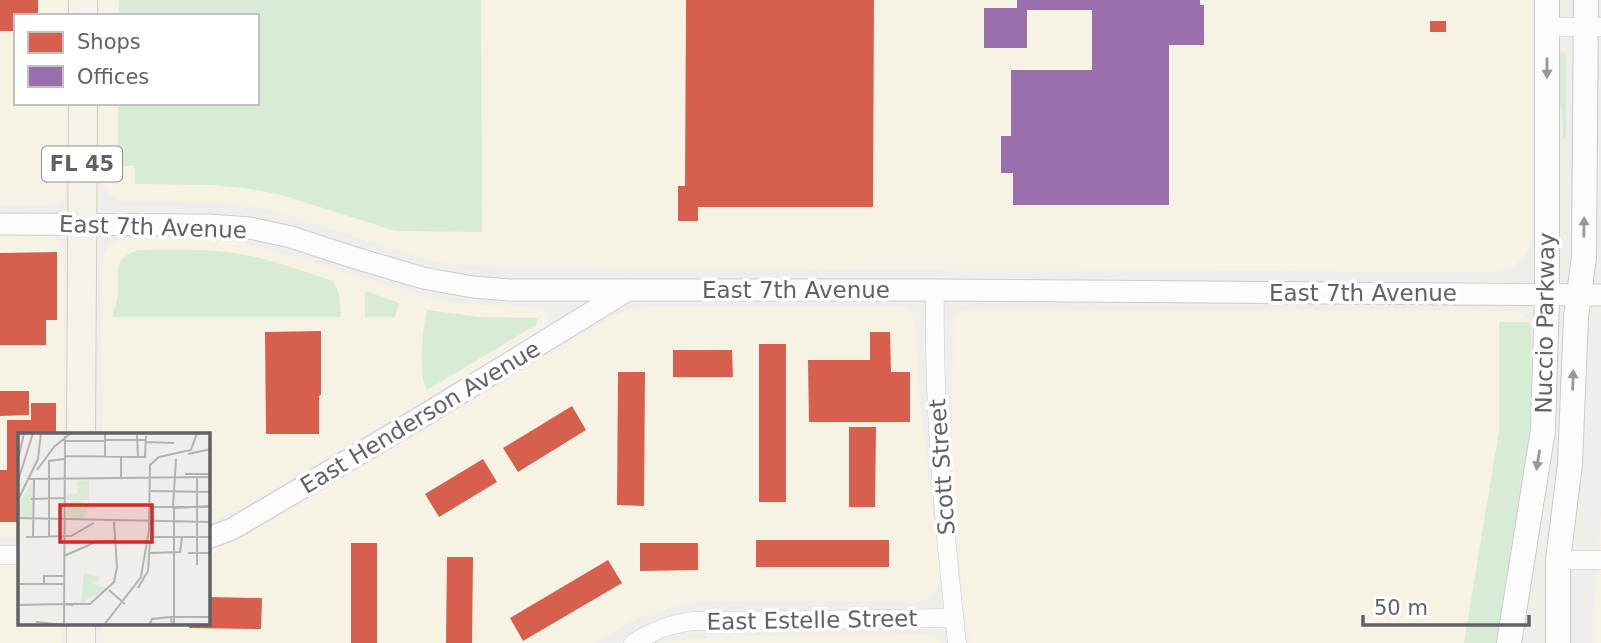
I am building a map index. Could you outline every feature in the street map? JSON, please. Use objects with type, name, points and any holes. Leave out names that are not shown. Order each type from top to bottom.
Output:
[{"type":"main road","name":"Nuccio Parkway","points":[[1509,643],[1543,430],[1547,294],[1547,0]]},
{"type":"main road","name":"Nuccio Parkway","points":[[1558,643],[1558,560],[1589,295],[1584,257],[1594,27],[1586,0]]},
{"type":"main road","name":"FL 45","points":[[81,433],[83,105]]},
{"type":"street","points":[[1547,27],[1594,27]]},
{"type":"street","name":"East 7th Avenue","points":[[0,224],[209,225],[250,228],[291,237],[416,276],[473,287],[510,290],[1589,295]]},
{"type":"street","name":"East Henderson Avenue","points":[[210,537],[232,529],[266,509],[629,290]]},
{"type":"street","name":"Scott Street","points":[[935,290],[940,463],[957,643]]},
{"type":"street","points":[[0,555],[18,555]]},
{"type":"street","points":[[1558,560],[1601,560]]},
{"type":"street","name":"East Estelle Street","points":[[633,643],[656,629],[693,621],[954,618]]},
{"type":"shaded area","points":[[0,0],[67,0],[67,14],[14,14],[14,105],[66,105],[66,192],[61,201],[52,205],[0,205]]},
{"type":"shaded area","points":[[100,0],[1531,0],[1530,245],[1523,258],[1514,266],[1494,272],[481,267],[444,263],[254,207],[224,203],[125,202],[109,193],[103,186],[100,174],[100,105],[259,105],[259,14],[100,14]]},
{"type":"shaded area","points":[[0,236],[46,236],[55,238],[64,249],[64,433],[18,433],[18,537],[0,537]]},
{"type":"shaded area","points":[[119,240],[215,240],[242,243],[432,299],[463,304],[542,308],[549,318],[542,330],[244,507],[210,522],[210,433],[102,433],[102,262],[110,245]]},
{"type":"shaded area","points":[[650,307],[909,309],[915,322],[918,384],[940,572],[938,586],[929,599],[921,602],[703,601],[671,607],[634,620],[594,643],[102,643],[102,626],[210,626],[210,550],[251,533],[612,317],[628,310]]},
{"type":"shaded area","points":[[966,309],[1516,311],[1525,315],[1531,328],[1531,422],[1496,643],[970,643],[962,595],[952,462],[953,317],[957,312]]},
{"type":"shaded area","points":[[1601,512],[1601,643],[1593,643],[1593,625]]},
{"type":"shaded area","points":[[0,564],[18,565],[18,626],[62,626],[62,643],[0,643]]},
{"type":"shaded area","points":[[750,636],[933,636],[941,643],[669,643],[682,639]]},
{"type":"green space","points":[[119,0],[481,0],[482,232],[396,231],[278,194],[243,188],[135,184],[135,166],[118,166],[118,105],[259,105],[259,14],[119,14]]},
{"type":"green space","points":[[1562,52],[1566,55],[1566,138],[1563,138],[1562,114],[1552,63]]},
{"type":"green space","points":[[138,250],[237,253],[303,271],[333,281],[339,294],[341,317],[112,317],[117,299],[119,264],[129,254]]},
{"type":"green space","points":[[365,293],[399,303],[395,317],[365,317]]},
{"type":"green space","points":[[427,310],[480,317],[538,318],[536,325],[427,390],[422,363]]},
{"type":"green space","points":[[1499,322],[1529,322],[1531,328],[1531,422],[1496,643],[1464,643],[1499,431]]},
{"type":"building: Shops","points":[[0,0],[38,0],[38,14],[14,14],[14,31],[0,31]]},
{"type":"building: Shops","points":[[686,0],[874,0],[873,207],[698,207],[698,221],[678,221],[678,186],[685,186]]},
{"type":"building: Shops","points":[[1430,21],[1446,21],[1446,32],[1430,32]]},
{"type":"building: Shops","points":[[57,252],[57,320],[46,320],[46,345],[0,345],[0,253]]},
{"type":"building: Shops","points":[[321,331],[319,434],[266,434],[265,332]]},
{"type":"building: Shops","points":[[870,332],[890,332],[891,372],[910,372],[910,422],[809,422],[808,360],[870,360]]},
{"type":"building: Shops","points":[[759,344],[786,344],[786,502],[759,502]]},
{"type":"building: Shops","points":[[673,350],[732,350],[733,377],[673,377]]},
{"type":"building: Shops","points":[[618,372],[645,372],[644,506],[617,505]]},
{"type":"building: Shops","points":[[0,391],[29,391],[29,415],[0,416]]},
{"type":"building: Shops","points":[[31,403],[56,403],[56,433],[18,433],[18,522],[0,522],[0,470],[7,470],[7,420],[31,420]]},
{"type":"building: Shops","points":[[572,406],[586,430],[518,472],[503,448]]},
{"type":"building: Shops","points":[[849,427],[876,427],[875,507],[849,507]]},
{"type":"building: Shops","points":[[483,459],[497,482],[439,517],[425,494]]},
{"type":"building: Shops","points":[[756,540],[889,540],[889,567],[756,567]]},
{"type":"building: Shops","points":[[351,543],[377,543],[377,643],[351,643]]},
{"type":"building: Shops","points":[[640,543],[698,543],[698,570],[640,571]]},
{"type":"building: Shops","points":[[447,557],[473,557],[472,643],[446,643]]},
{"type":"building: Shops","points":[[608,560],[622,583],[523,641],[510,618]]},
{"type":"building: Shops","points":[[210,597],[262,598],[261,629],[189,628],[210,626]]},
{"type":"building: Offices","points":[[1017,0],[1200,0],[1200,5],[1204,5],[1204,45],[1169,45],[1169,205],[1013,205],[1013,173],[1001,173],[1001,136],[1011,136],[1011,70],[1092,70],[1092,10],[1027,10],[1027,48],[984,48],[984,8],[1017,8]]}]
